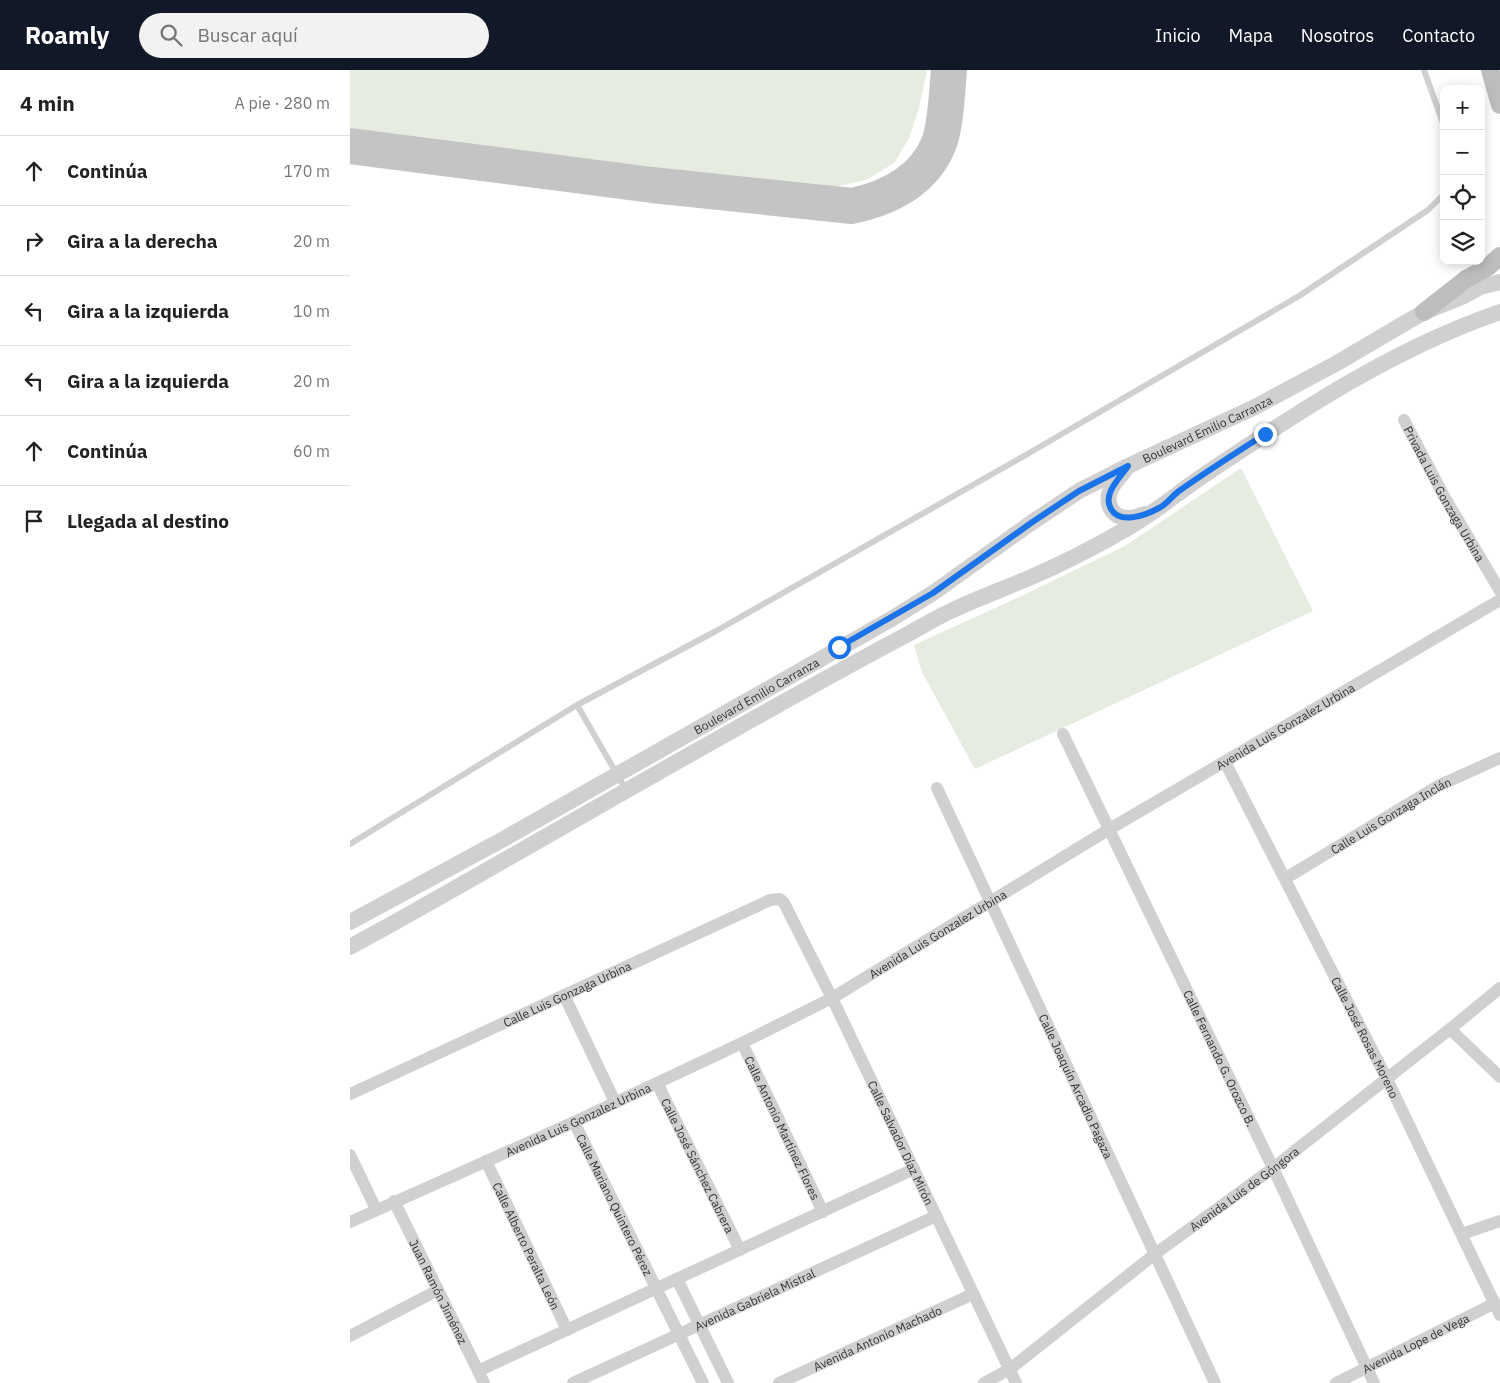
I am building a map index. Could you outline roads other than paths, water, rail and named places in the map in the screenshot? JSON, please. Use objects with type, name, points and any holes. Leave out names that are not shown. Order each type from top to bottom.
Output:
[{"type":"main road","points":[[1490,70],[1500,106]]},
{"type":"main road","points":[[1424,312],[1466,279],[1488,268],[1500,256]]},
{"type":"street","name":"Boulevard Emilio Carranza","points":[[350,922],[500,841],[892,618],[933,593],[1079,491],[1255,407],[1337,363],[1424,312],[1464,296],[1480,287],[1500,282]]},
{"type":"street","name":"Boulevard Emilio Carranza","points":[[350,947],[832,674],[944,614],[1032,577],[1127,528],[1160,508],[1186,487],[1265,434],[1383,364],[1434,338],[1500,312]]},
{"type":"street","name":"Privada Luis Gonzaga Urbina","points":[[1404,420],[1445,498],[1500,591]]},
{"type":"street","points":[[1128,466],[1111,489],[1109,506],[1114,514],[1131,518],[1160,508]]},
{"type":"street","name":"Avenida Luis Gonzalez Urbina","points":[[350,1222],[574,1122],[742,1043],[832,998],[991,903],[1108,830],[1500,600]]},
{"type":"street","name":"Calle Fernando G. Orozco B.","points":[[1063,734],[1374,1383]]},
{"type":"street","name":"Calle Luis Gonzaga Inclán","points":[[1286,878],[1438,786],[1500,758]]},
{"type":"street","name":"Calle José Rosas Moreno","points":[[1225,762],[1286,878],[1387,1079],[1497,1309]]},
{"type":"street","name":"Calle Joaquín Arcadio Pagaza","points":[[937,788],[1215,1383]]},
{"type":"street","name":"Calle Luis Gonzaga Urbina","points":[[350,1094],[770,900],[780,899],[784,903]]},
{"type":"street","name":"Calle Salvador Díaz Mirón","points":[[784,903],[832,998],[1016,1383]]},
{"type":"street","name":"Avenida Luis de Góngora","points":[[984,1383],[1010,1369],[1155,1254],[1272,1168],[1387,1079],[1500,988]]},
{"type":"street","points":[[564,995],[614,1102]]},
{"type":"street","points":[[1450,1029],[1500,1077]]},
{"type":"street","name":"Calle Antonio Martínez Flores","points":[[742,1043],[823,1212]]},
{"type":"street","name":"Calle José Sánchez Cabrera","points":[[657,1083],[740,1250]]},
{"type":"street","name":"Calle Mariano Quintero Pérez","points":[[574,1122],[703,1383]]},
{"type":"street","points":[[350,1155],[376,1209]]},
{"type":"street","name":"Calle Alberto Peralta León","points":[[486,1161],[567,1330]]},
{"type":"street","points":[[483,1380],[567,1330],[914,1169]]},
{"type":"street","name":"Juan Ramón Jiménez","points":[[394,1201],[483,1380]]},
{"type":"street","name":"Avenida Gabriela Mistral","points":[[573,1383],[936,1216]]},
{"type":"street","points":[[1462,1234],[1500,1221]]},
{"type":"street","points":[[677,1279],[728,1383]]},
{"type":"street","points":[[350,1336],[438,1290]]},
{"type":"street","name":"Avenida Antonio Machado","points":[[779,1383],[973,1294]]},
{"type":"street","name":"Avenida Lope de Vega","points":[[1336,1383],[1497,1309]]},
{"type":"lane","points":[[1424,70],[1440,115]]},
{"type":"lane","points":[[350,844],[577,705],[716,631],[1024,456],[1299,296],[1428,210],[1440,198]]},
{"type":"lane","points":[[577,705],[626,791]]}]
